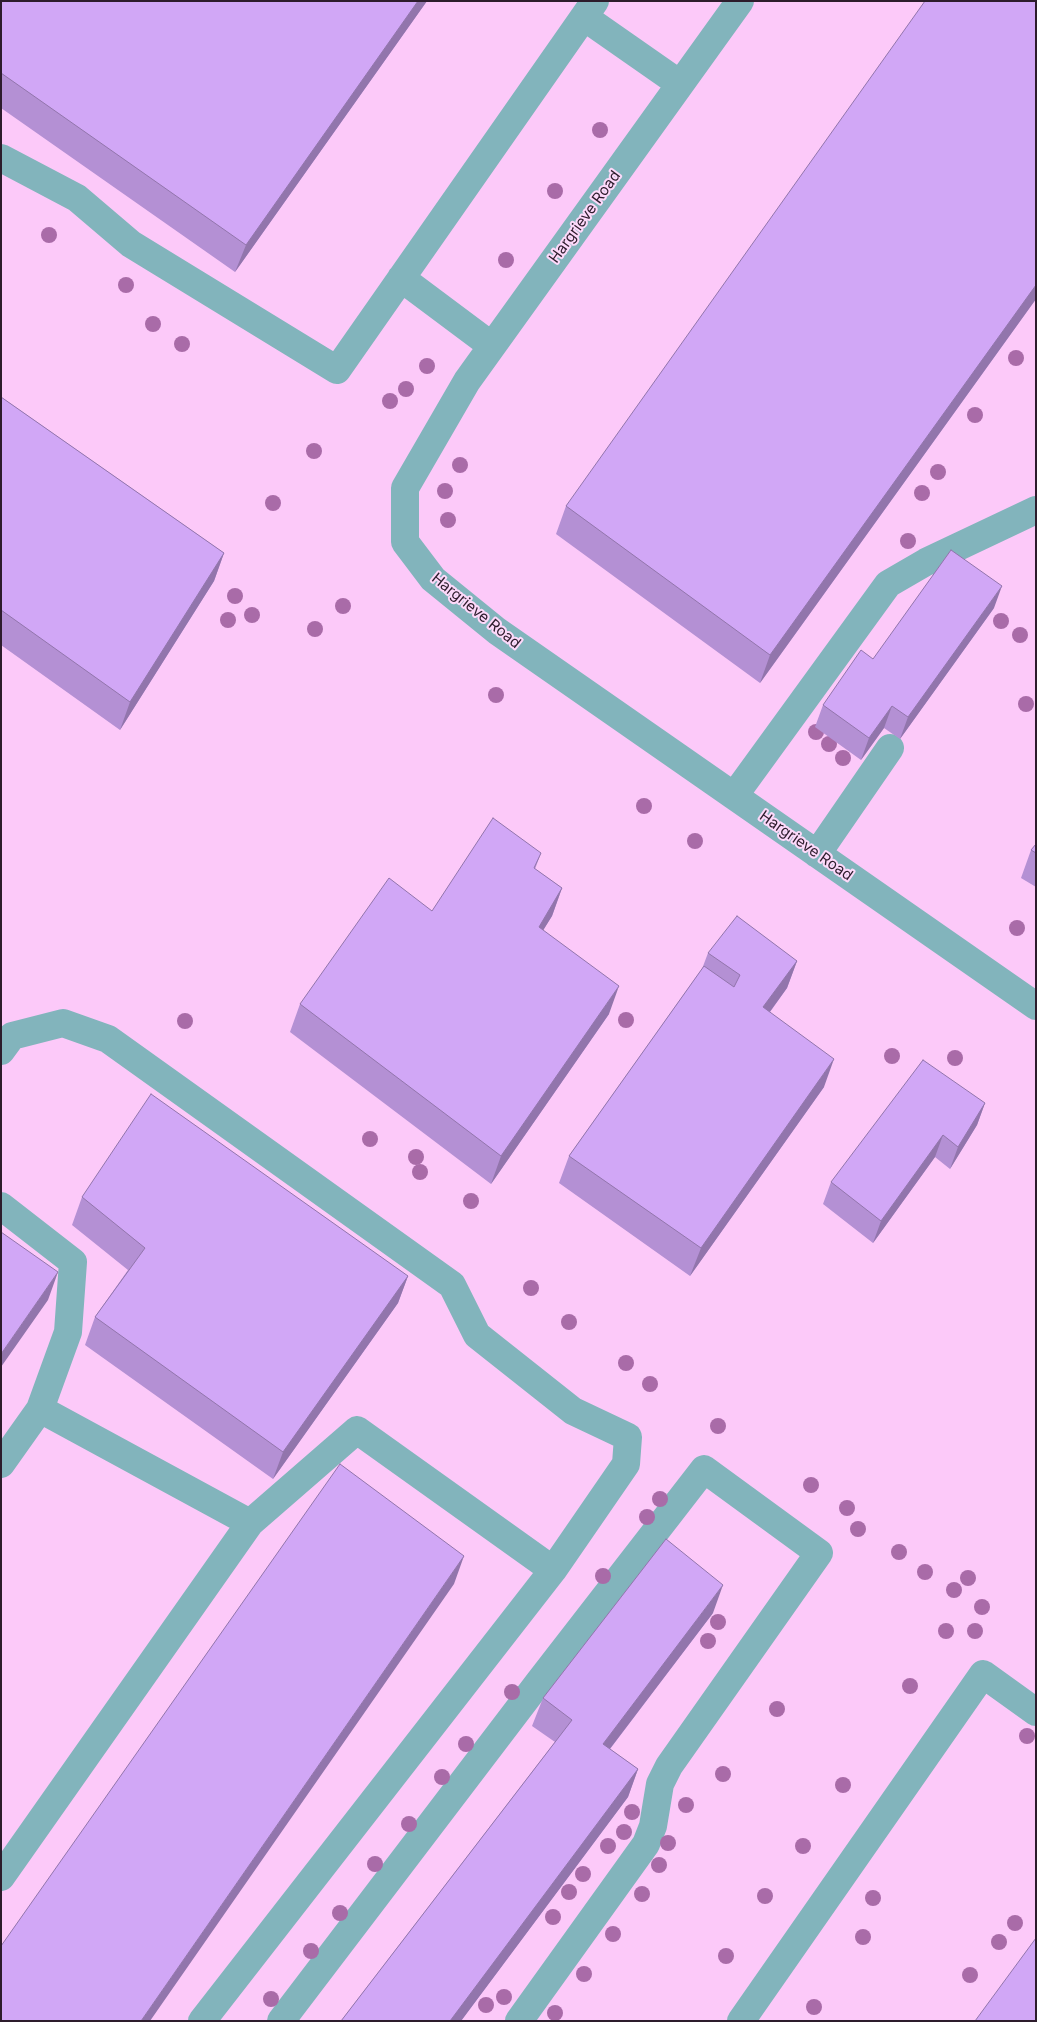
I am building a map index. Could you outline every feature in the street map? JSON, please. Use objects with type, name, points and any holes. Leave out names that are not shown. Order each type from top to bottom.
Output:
[{"type":"street","name":"Hargrieve Road","points":[[740,1],[467,381],[405,488],[405,542],[433,579],[497,631],[1036,1006]]},
{"type":"street","points":[[1,158],[77,198],[131,244],[337,370],[589,9],[680,84]]},
{"type":"street","points":[[401,278],[492,346]]},
{"type":"street","points":[[734,796],[888,584],[926,562],[1036,510]]},
{"type":"street","points":[[817,854],[890,748]]},
{"type":"street","points":[[1,1051],[12,1036],[63,1023],[108,1039],[452,1285],[477,1335],[573,1411],[628,1437],[626,1464],[553,1570],[202,2021]]},
{"type":"street","points":[[1,1206],[73,1262],[68,1332],[40,1409],[1,1464]]},
{"type":"street","points":[[40,1409],[250,1523]]},
{"type":"street","points":[[1,1877],[250,1523],[357,1430],[553,1570]]},
{"type":"street","points":[[281,2021],[527,1697],[704,1469],[818,1553],[669,1766],[660,1784],[653,1826],[646,1844],[519,2021]]},
{"type":"street","points":[[741,2021],[982,1674],[1036,1712]]},
{"type":"shaded area","points":[[1,1],[1036,1],[1036,2021],[1,2021]]},
{"type":"building","points":[[1,1],[418,1],[246,245],[1,73]]},
{"type":"building","points":[[925,1],[1036,1],[1036,285],[770,655],[566,506]]},
{"type":"building","points":[[1,397],[224,553],[130,702],[1,610]]},
{"type":"building","points":[[951,550],[1002,586],[908,717],[892,706],[869,738],[823,705],[861,650],[873,659]]},
{"type":"building","points":[[493,818],[541,853],[534,868],[562,888],[539,927],[619,986],[501,1156],[300,1004],[389,878],[432,911]]},
{"type":"building","points":[[1036,844],[1036,853],[1031,850]]},
{"type":"building","points":[[737,916],[797,961],[763,1007],[834,1059],[701,1248],[569,1156],[704,966],[734,987],[740,975],[708,953]]},
{"type":"building","points":[[923,1060],[985,1103],[958,1147],[943,1135],[881,1221],[831,1182]]},
{"type":"building","points":[[151,1094],[408,1276],[283,1452],[95,1317],[145,1248],[82,1197]]},
{"type":"building","points":[[1,1232],[58,1272],[1,1354]]},
{"type":"building","points":[[340,1464],[464,1556],[141,2021],[1,2021],[1,1946]]},
{"type":"building","points":[[666,1539],[723,1585],[603,1744],[638,1769],[450,2021],[341,2021],[572,1720],[543,1698]]},
{"type":"building","points":[[1036,1938],[1036,2021],[975,2021]]}]
